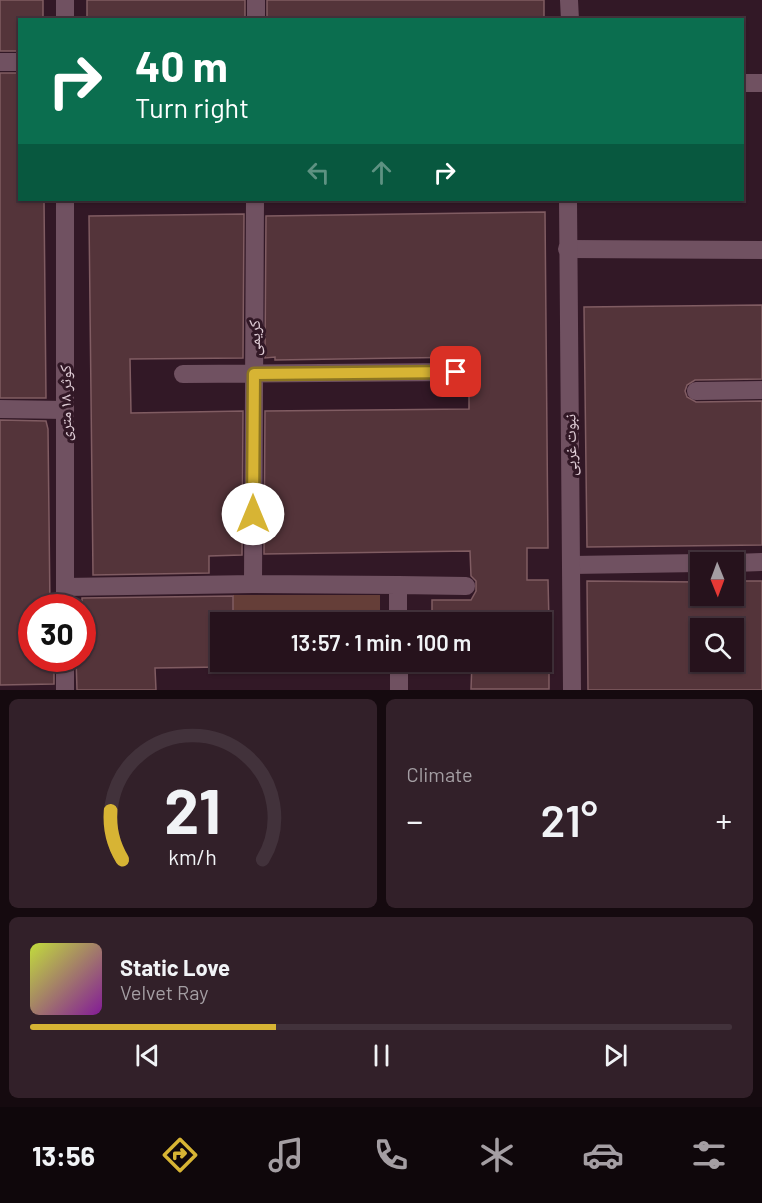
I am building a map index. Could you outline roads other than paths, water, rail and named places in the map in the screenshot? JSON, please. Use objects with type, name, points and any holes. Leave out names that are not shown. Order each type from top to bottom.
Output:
[{"type":"street","points":[[65,0],[66,18]]},
{"type":"street","points":[[256,0],[256,18]]},
{"type":"street","points":[[569,0],[570,18]]},
{"type":"street","points":[[0,62],[18,62]]},
{"type":"street","points":[[744,83],[762,83]]},
{"type":"street","name":"کوثر ۱۸ متری","points":[[65,201],[65,594]]},
{"type":"street","name":"کریمی","points":[[253,584],[255,201]]},
{"type":"street","name":"نبوت غربی","points":[[568,201],[572,690]]},
{"type":"street","points":[[567,249],[762,250]]},
{"type":"street","points":[[183,374],[456,372]]},
{"type":"street","points":[[696,391],[762,390]]},
{"type":"street","points":[[0,409],[65,410]]},
{"type":"street","points":[[744,563],[762,562]]},
{"type":"street","points":[[572,565],[690,563]]},
{"type":"street","points":[[65,587],[253,584],[466,586]]},
{"type":"street","points":[[398,585],[398,612]]},
{"type":"street","points":[[65,672],[65,690]]},
{"type":"street","points":[[399,672],[399,690]]}]
